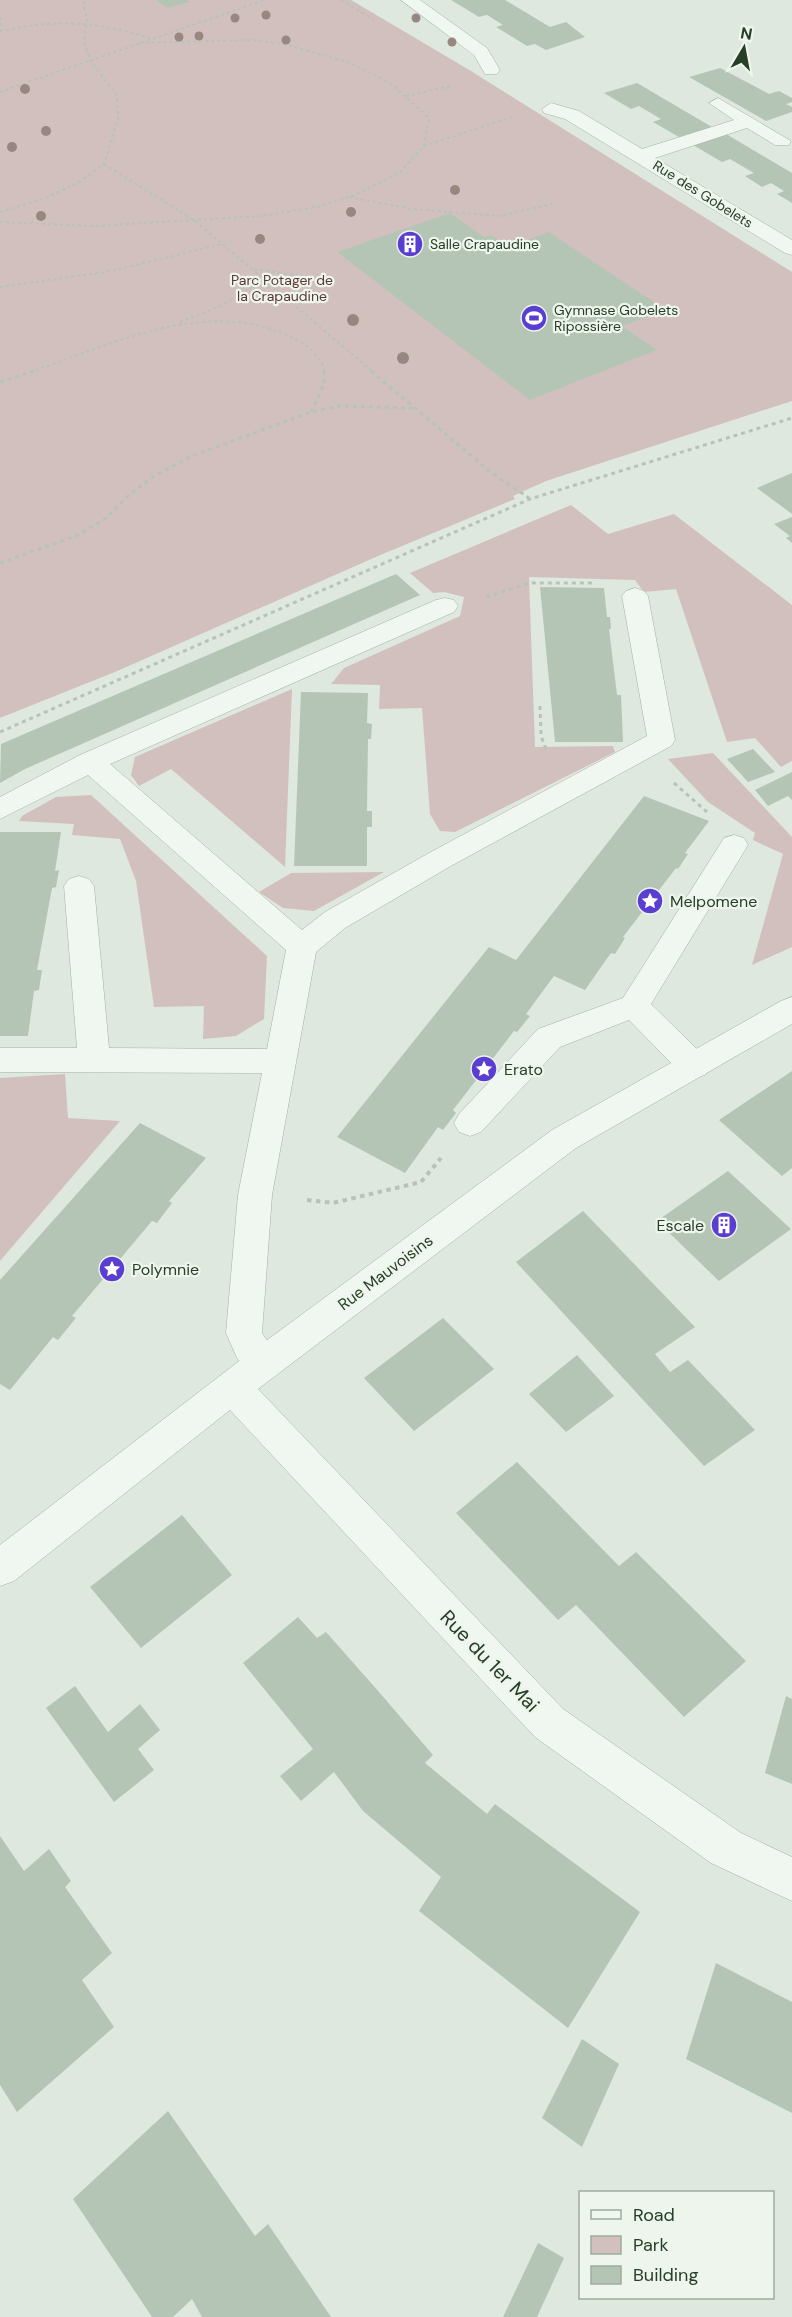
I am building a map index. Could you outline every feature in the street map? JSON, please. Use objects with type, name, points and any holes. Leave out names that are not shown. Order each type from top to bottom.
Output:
[{"type":"street","points":[[409,0],[481,52],[491,70]]},
{"type":"street","points":[[718,103],[782,141]]},
{"type":"street","name":"Rue des Gobelets","points":[[551,109],[572,115],[792,249]]},
{"type":"street","name":"Rue des Gobelets","points":[[641,156],[747,122]]},
{"type":"street","name":"Rue des Gobelets","points":[[765,232],[792,223]]},
{"type":"street","points":[[264,1363],[250,1347],[244,1333],[255,1195],[302,947],[335,920],[428,866],[661,740],[634,596]]},
{"type":"street","points":[[0,809],[90,762],[445,606]]},
{"type":"street","points":[[90,762],[302,947]]},
{"type":"street","points":[[470,1124],[549,1038],[634,1006],[734,845]]},
{"type":"street","points":[[79,886],[94,1060]]},
{"type":"street","points":[[634,1006],[694,1066]]},
{"type":"street","name":"Rue Mauvoisins","points":[[0,1568],[264,1363],[564,1139],[792,1009]]},
{"type":"street","points":[[0,1060],[281,1061]]},
{"type":"street","name":"Rue du 1er Mai","points":[[233,1387],[269,1430],[549,1723],[726,1848],[792,1879]]},
{"type":"path","points":[[0,212],[43,199],[78,183],[104,164],[118,119],[117,96],[90,60],[84,41],[87,21],[83,0]]},
{"type":"path","points":[[0,92],[264,0]]},
{"type":"path","points":[[0,17],[0,32],[54,20],[87,21],[151,38]]},
{"type":"path","points":[[137,43],[249,40],[284,44],[347,62],[390,83],[429,118],[424,146]]},
{"type":"path","points":[[0,222],[94,226],[291,212],[348,197],[400,172],[424,146],[516,116],[536,112],[572,115]]},
{"type":"path","points":[[104,164],[194,220],[492,473],[530,499]]},
{"type":"path","points":[[348,197],[412,209],[500,216],[552,204]]},
{"type":"path","points":[[0,287],[44,284],[107,274],[222,244]]},
{"type":"path","points":[[254,269],[335,282]]},
{"type":"path","points":[[0,382],[221,306],[264,279]]},
{"type":"path","points":[[173,324],[206,322],[242,324],[275,330],[299,340],[316,353],[326,369],[324,389],[311,412]]},
{"type":"path","points":[[0,562],[78,535],[105,519],[154,476],[192,456],[311,412],[339,406],[374,405],[415,408]]},
{"type":"path","points":[[0,732],[530,499],[792,418]]},
{"type":"path","points":[[445,606],[461,605],[530,583],[623,584],[634,596]]},
{"type":"path","points":[[641,751],[703,810],[732,824],[734,845]]},
{"type":"path","points":[[255,1195],[333,1203],[421,1182],[470,1124]]},
{"type":"green space","name":"Parc Potager de la Crapaudine","points":[[0,0],[351,0],[471,71],[792,272],[792,401],[546,481],[513,496],[515,499],[378,556],[115,672],[0,718]]},
{"type":"green space","points":[[571,505],[608,534],[674,514],[792,605],[792,761],[781,767],[755,738],[727,742],[676,589],[644,592],[635,580],[529,577],[535,747],[613,746],[615,752],[455,832],[440,831],[430,814],[422,708],[379,709],[380,685],[331,684],[344,668],[460,616],[464,597],[444,592],[433,593],[410,573]]},
{"type":"green space","points":[[292,689],[285,867],[171,769],[139,786],[131,775],[135,757]]},
{"type":"green space","points":[[713,753],[792,837],[792,947],[752,965],[783,854],[753,840],[755,833],[708,802],[668,759]]},
{"type":"green space","points":[[91,795],[267,956],[264,1019],[236,1036],[203,1039],[204,1006],[154,1007],[136,881],[120,839],[72,835],[74,824],[19,821],[22,816],[56,797]]},
{"type":"green space","points":[[384,872],[314,911],[283,908],[259,892],[291,873]]},
{"type":"green space","points":[[65,1074],[68,1118],[120,1121],[0,1261],[0,1078]]},
{"type":"building","points":[[156,0],[187,0],[190,2],[167,8]]},
{"type":"building","points":[[451,0],[505,0],[550,27],[566,22],[585,37],[546,50],[535,44],[527,46],[496,27],[503,25],[487,15],[479,17]]},
{"type":"building","points":[[720,68],[769,94],[779,91],[792,98],[792,102],[786,104],[792,107],[792,112],[766,121],[689,77]]},
{"type":"building","points":[[637,83],[712,127],[679,137],[653,122],[661,119],[639,106],[631,109],[604,93]]},
{"type":"building","points":[[726,134],[792,173],[792,203],[777,194],[784,191],[771,183],[762,187],[745,176],[754,173],[730,159],[722,162],[693,145]]},
{"type":"building","name":"Gymnase Gobelets Ripossière","points":[[450,213],[484,237],[491,235],[508,247],[549,232],[666,310],[622,326],[657,350],[530,400],[337,252]]},
{"type":"building","points":[[792,473],[792,514],[757,488]]},
{"type":"building","points":[[792,517],[792,543],[786,538],[790,536],[774,524]]},
{"type":"building","points":[[396,574],[420,595],[25,769],[0,783],[1,744]]},
{"type":"building","points":[[540,587],[604,588],[607,617],[610,617],[611,629],[609,629],[617,695],[621,695],[623,742],[555,742]]},
{"type":"building","points":[[301,692],[368,693],[367,723],[372,724],[371,739],[368,739],[367,811],[372,811],[372,827],[367,827],[367,866],[294,866]]},
{"type":"building","points":[[753,749],[775,772],[748,782],[727,759]]},
{"type":"building","points":[[792,772],[792,800],[788,796],[768,806],[755,790]]},
{"type":"building","points":[[644,796],[709,821],[685,853],[688,854],[678,869],[676,868],[623,937],[625,938],[615,954],[611,953],[585,990],[554,976],[526,1014],[530,1016],[517,1032],[514,1031],[453,1110],[456,1113],[443,1130],[438,1127],[405,1173],[337,1137],[489,947],[516,960]]},
{"type":"building","points":[[0,832],[61,832],[55,871],[59,870],[56,887],[52,888],[37,970],[42,970],[39,990],[34,991],[28,1036],[0,1036]]},
{"type":"building","points":[[792,1071],[792,1168],[782,1176],[719,1120]]},
{"type":"building","points":[[140,1123],[206,1158],[169,1201],[172,1203],[157,1223],[152,1221],[72,1316],[76,1318],[58,1340],[53,1337],[10,1390],[0,1384],[0,1280]]},
{"type":"building","name":"Escale","points":[[728,1171],[791,1229],[719,1281],[657,1221]]},
{"type":"building","points":[[583,1211],[695,1327],[655,1354],[670,1372],[688,1360],[755,1430],[704,1466],[516,1262]]},
{"type":"building","points":[[443,1318],[494,1369],[414,1431],[364,1378]]},
{"type":"building","points":[[577,1355],[614,1396],[566,1432],[529,1394]]},
{"type":"building","points":[[517,1462],[619,1566],[636,1552],[746,1661],[684,1717],[576,1605],[558,1620],[456,1513]]},
{"type":"building","points":[[182,1515],[232,1575],[141,1648],[90,1587]]},
{"type":"building","points":[[298,1617],[317,1638],[326,1632],[379,1692],[433,1755],[425,1763],[487,1814],[495,1804],[640,1912],[568,2028],[419,1911],[441,1877],[363,1811],[334,1772],[301,1801],[280,1776],[313,1749],[243,1663]]},
{"type":"building","points":[[75,1686],[108,1732],[140,1704],[160,1730],[138,1749],[154,1770],[114,1802],[46,1708]]},
{"type":"building","points":[[786,1696],[792,1699],[792,1784],[765,1773]]},
{"type":"building","points":[[0,1836],[24,1871],[49,1849],[71,1881],[65,1887],[112,1953],[82,1980],[114,2027],[17,2112],[0,2085]]},
{"type":"building","points":[[716,1963],[792,2002],[792,2113],[686,2059]]},
{"type":"building","points":[[582,2039],[619,2064],[582,2147],[542,2118]]},
{"type":"building","points":[[168,2111],[255,2236],[268,2224],[331,2317],[202,2317],[192,2299],[173,2317],[152,2317],[73,2199]]},
{"type":"building","points":[[538,2243],[564,2258],[537,2317],[503,2317]]},
{"type":"place","name":"Salle Crapaudine","points":[[410,244]]},
{"type":"place","name":"Gymnase Gobelets Ripossière","points":[[534,318]]},
{"type":"place","name":"Melpomene","points":[[650,901]]},
{"type":"place","name":"Erato","points":[[484,1069]]},
{"type":"place","name":"Escale","points":[[724,1225]]},
{"type":"place","name":"Polymnie","points":[[112,1269]]}]
